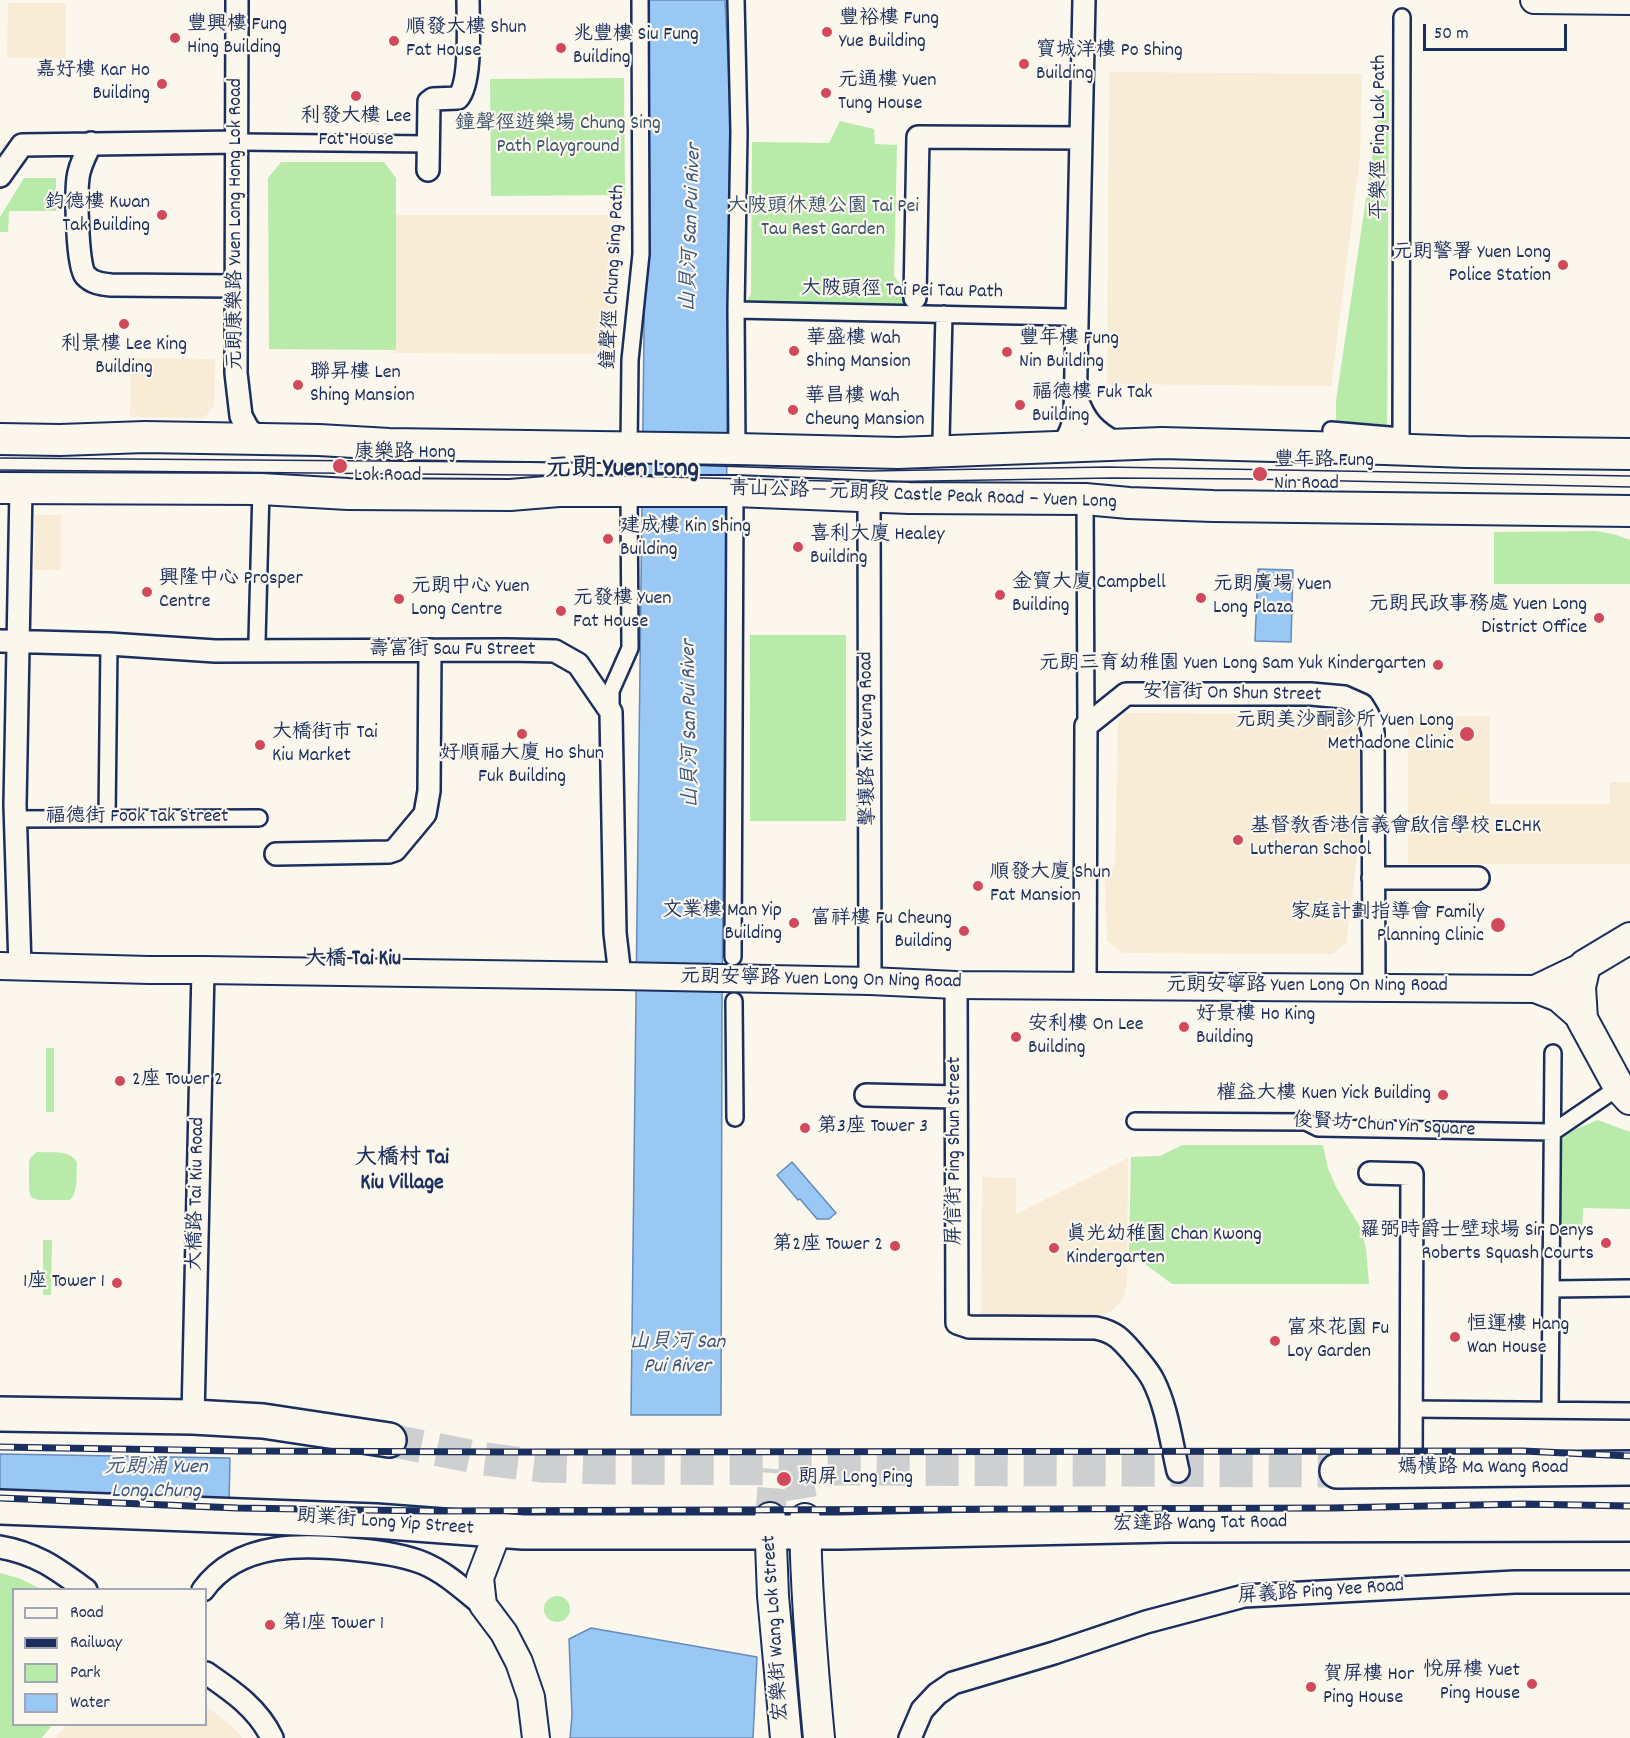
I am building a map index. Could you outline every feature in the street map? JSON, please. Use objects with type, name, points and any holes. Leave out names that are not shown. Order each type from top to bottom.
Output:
[{"type":"main road","points":[[0,439],[60,440],[145,437],[334,440],[389,444],[898,453],[1117,444],[1331,439],[1466,452],[1628,454]]},
{"type":"main road","name":"青山公路－元朗段 Castle Peak Road – Yuen Long","points":[[10,488],[261,489],[341,494],[498,495],[559,491],[732,491],[868,497],[1085,498],[1130,503],[1213,506],[1627,513]]},
{"type":"main road","name":"元朗安寧路 Yuen Long On Ning Road","points":[[1585,964],[1630,938]]},
{"type":"main road","points":[[1585,964],[1581,987],[1582,1019],[1627,1095]]},
{"type":"main road","points":[[0,1414],[193,1417],[263,1421],[389,1440]]},
{"type":"main road","name":"媽橫路 Ma Wang Road","points":[[1336,1471],[1630,1468]]},
{"type":"main road","name":"朗業街 Long Yip Street","points":[[0,1507],[376,1521],[498,1531],[770,1525]]},
{"type":"main road","name":"宏達路 Wang Tat Road","points":[[770,1525],[1630,1524]]},
{"type":"main road","name":"宏樂街 Wang Lok Street","points":[[770,1525],[777,1649],[786,1738]]},
{"type":"main road","name":"宏樂街 Wang Lok Street","points":[[805,1526],[819,1738]]},
{"type":"street","name":"元朗康樂路 Yuen Long Hong Lok Road","points":[[237,0],[235,286],[237,394],[241,416],[248,429],[261,439]]},
{"type":"street","points":[[428,170],[429,102],[433,99],[458,98],[462,93],[467,68],[468,0]]},
{"type":"street","name":"鐘聲徑 Chung Sing Path","points":[[633,448],[630,360],[641,254],[640,0]]},
{"type":"street","points":[[735,449],[739,132],[736,0]]},
{"type":"street","points":[[1061,447],[1073,426],[1075,393],[1084,0]]},
{"type":"street","points":[[1534,0],[1630,1]]},
{"type":"street","name":"平樂徑 Ping Lok Path","points":[[1331,439],[1401,436],[1402,17]]},
{"type":"street","points":[[915,297],[918,136],[1081,138]]},
{"type":"street","points":[[0,176],[22,145],[237,142],[429,144]]},
{"type":"street","points":[[91,143],[78,178],[80,264],[84,274],[95,283],[111,285],[235,286]]},
{"type":"street","name":"大陂頭徑 Tai Pei Tau Path","points":[[736,310],[1066,317]]},
{"type":"street","points":[[941,440],[944,314]]},
{"type":"street","points":[[1075,393],[1089,424],[1100,435],[1117,444]]},
{"type":"street","points":[[10,488],[10,967]]},
{"type":"street","points":[[257,641],[261,489]]},
{"type":"street","points":[[622,976],[615,933],[611,691],[630,648],[629,490]]},
{"type":"street","points":[[732,491],[735,1118]]},
{"type":"street","name":"擊壤路 Kik Yeung Road","points":[[868,497],[870,981]]},
{"type":"street","points":[[1085,498],[1085,986]]},
{"type":"street","name":"壽富街 Sau Fu Street","points":[[9,641],[109,644],[215,651],[555,651],[578,664],[611,712]]},
{"type":"street","points":[[108,818],[109,644]]},
{"type":"street","points":[[276,854],[389,852],[395,850],[425,814],[429,791],[430,650]]},
{"type":"street","name":"安信街 On Shun Street","points":[[1086,726],[1126,694],[1311,694],[1344,697],[1362,705],[1373,732],[1374,988]]},
{"type":"street","name":"福德街 Fook Tak Street","points":[[10,810],[108,818],[259,818]]},
{"type":"street","points":[[1373,878],[1478,878]]},
{"type":"street","name":"元朗安寧路 Yuen Long On Ning Road","points":[[10,967],[622,976],[956,985],[1535,989],[1585,964]]},
{"type":"street","name":"大橋路 Tai Kiu Road","points":[[193,1417],[203,970]]},
{"type":"street","name":"屏信街 Ping Shun Street","points":[[956,985],[957,1323],[969,1328],[1096,1328],[1109,1330],[1120,1338],[1143,1364],[1153,1381],[1166,1417],[1178,1471]]},
{"type":"street","points":[[1535,989],[1558,998],[1582,1019]]},
{"type":"street","points":[[1550,1409],[1553,1053]]},
{"type":"street","points":[[866,1095],[956,1097]]},
{"type":"street","points":[[1552,1132],[1627,1095]]},
{"type":"street","name":"俊賢坊 Chun Yin Square","points":[[1135,1121],[1306,1122],[1318,1128],[1552,1132]]},
{"type":"street","points":[[1370,1173],[1412,1173],[1411,1470]]},
{"type":"street","points":[[1552,1289],[1630,1287]]},
{"type":"street","points":[[1410,1409],[1630,1411]]},
{"type":"street","points":[[483,1605],[480,1578],[498,1531]]},
{"type":"street","points":[[205,1588],[222,1570],[249,1556],[290,1546],[326,1546],[382,1553],[421,1562],[444,1575],[483,1605],[504,1633],[519,1662],[531,1697],[536,1738]]},
{"type":"street","points":[[0,1547],[45,1561],[83,1588]]},
{"type":"street","name":"屏義路 Ping Yee Road","points":[[910,1738],[922,1710],[937,1694],[953,1683],[1054,1653],[1146,1622],[1244,1596],[1515,1582],[1630,1582]]},
{"type":"street","points":[[207,1674],[245,1701],[256,1713],[272,1738]]},
{"type":"shaded area","points":[[8,3],[66,3],[66,58],[7,58]]},
{"type":"shaded area","points":[[1109,72],[1362,74],[1360,158],[1331,386],[1107,384]]},
{"type":"shaded area","points":[[395,215],[619,215],[618,317],[605,354],[395,353]]},
{"type":"shaded area","points":[[131,358],[215,359],[214,406],[204,418],[130,417]]},
{"type":"shaded area","points":[[35,515],[61,515],[61,570],[34,570]]},
{"type":"shaded area","name":"基督教香港信義會啟信學校 ELCHK Lutheran School","points":[[1125,713],[1345,714],[1362,732],[1362,831],[1346,943],[1333,954],[1123,953],[1107,941],[1105,877],[1112,870],[1115,860],[1118,721]]},
{"type":"shaded area","points":[[1408,716],[1490,716],[1490,804],[1610,804],[1610,782],[1630,782],[1630,864],[1408,864]]},
{"type":"shaded area","name":"真光幼稚園 Chan Kwong Kindergarten","points":[[1128,1158],[1127,1281],[1124,1297],[1113,1310],[1098,1317],[981,1317],[982,1177],[1016,1178],[1016,1214]]},
{"type":"shaded area","points":[[207,1707],[233,1727],[242,1738],[56,1738],[65,1726],[207,1726]]},
{"type":"green space","name":"鐘聲徑遊樂場 Chung Sing Path Playground","points":[[624,78],[625,195],[491,196],[490,79]]},
{"type":"green space","points":[[1382,90],[1389,90],[1387,427],[1336,426],[1336,401]]},
{"type":"green space","name":"大陂頭休憩公園 Tai Pei Tau Rest Garden","points":[[840,121],[874,129],[875,144],[897,145],[894,276],[914,301],[908,321],[818,317],[745,303],[751,294],[752,142],[829,143]]},
{"type":"green space","points":[[281,162],[384,162],[396,178],[396,350],[269,349],[268,178]]},
{"type":"green space","points":[[24,178],[56,178],[56,211],[9,211],[8,232],[0,232],[0,217]]},
{"type":"green space","points":[[1596,531],[1630,540],[1630,584],[1494,584],[1494,532]]},
{"type":"green space","points":[[750,635],[846,635],[846,821],[750,821]]},
{"type":"green space","points":[[46,1048],[54,1048],[54,1112],[46,1112]]},
{"type":"green space","points":[[1598,1120],[1630,1132],[1630,1209],[1583,1208],[1582,1230],[1561,1231],[1561,1135]]},
{"type":"green space","points":[[1182,1145],[1323,1145],[1328,1168],[1336,1187],[1360,1227],[1366,1248],[1369,1284],[1172,1284],[1129,1252],[1131,1157],[1160,1156]]},
{"type":"green space","points":[[37,1152],[65,1153],[77,1162],[76,1187],[70,1200],[38,1200],[31,1197],[29,1161]]},
{"type":"green space","points":[[43,1240],[52,1240],[51,1295],[43,1295]]},
{"type":"green space","points":[[0,1573],[21,1579],[39,1588],[12,1588],[12,1726],[51,1726],[42,1738],[0,1738]]},
{"type":"green space","points":[[557,1596],[566,1600],[570,1609],[566,1618],[557,1622],[548,1618],[544,1609],[548,1600]]},
{"type":"water","name":"山貝河 San Pui River","points":[[648,0],[725,0],[730,102],[722,1006],[721,1415],[631,1415]]},
{"type":"water","points":[[1258,569],[1293,570],[1291,642],[1255,641]]},
{"type":"water","points":[[792,1162],[836,1213],[829,1219],[817,1219],[777,1175]]},
{"type":"water","name":"元朗涌 Yuen Long Chung","points":[[0,1454],[230,1458],[229,1505],[0,1497]]},
{"type":"water","points":[[591,1628],[757,1657],[753,1738],[570,1738],[572,1715],[569,1639]]},
{"type":"tunnel","points":[[389,1440],[485,1459],[542,1466],[1337,1471]]},
{"type":"tunnel","points":[[770,1518],[774,1469]]},
{"type":"tunnel","points":[[797,1469],[805,1519]]},
{"type":"tram line","points":[[0,458],[627,463],[869,471],[1107,467],[1630,476]]},
{"type":"tram line","points":[[0,470],[625,476],[869,482],[1112,478],[1250,479],[1630,487]]},
{"type":"railway","points":[[0,1447],[517,1452],[1523,1451],[1630,1456]]},
{"type":"railway","points":[[0,1498],[237,1508],[431,1511],[1331,1508],[1523,1504],[1630,1506]]},
{"type":"place","name":"豐裕樓 Fung Yue Building","points":[[827,32]]},
{"type":"place","name":"豐興樓 Fung Hing Building","points":[[175,38]]},
{"type":"place","name":"順發大樓 Shun Fat House","points":[[394,41]]},
{"type":"place","name":"兆豐樓 Siu Fung Building","points":[[561,48]]},
{"type":"place","name":"寶城洋樓 Po Shing Building","points":[[1024,64]]},
{"type":"place","name":"嘉好樓 Kar Ho Building","points":[[162,84]]},
{"type":"place","name":"元通樓 Yuen Tung House","points":[[826,93]]},
{"type":"place","name":"利發大樓 Lee Fat House","points":[[356,96]]},
{"type":"place","name":"鈞德樓 Kwan Tak Building","points":[[162,215]]},
{"type":"place","name":"元朗警署 Yuen Long Police Station","points":[[1563,265]]},
{"type":"place","name":"利景樓 Lee King Building","points":[[124,324]]},
{"type":"place","name":"華盛樓 Wah Shing Mansion","points":[[794,351]]},
{"type":"place","name":"豐年樓 Fung Nin Building","points":[[1007,352]]},
{"type":"place","name":"聯昇樓 Len Shing Mansion","points":[[298,385]]},
{"type":"place","name":"福德樓 Fuk Tak Building","points":[[1020,405]]},
{"type":"place","name":"華昌樓 Wah Cheung Mansion","points":[[793,410]]},
{"type":"place","name":"康樂路 Hong Lok Road","points":[[340,466]]},
{"type":"place","name":"豐年路 Fung Nin Road","points":[[1260,474]]},
{"type":"place","name":"建成樓 Kin Shing Building","points":[[608,539]]},
{"type":"place","name":"喜利大廈 Healey Building","points":[[798,547]]},
{"type":"place","name":"興隆中心 Prosper Centre","points":[[147,592]]},
{"type":"place","name":"金寶大廈 Campbell Building","points":[[1000,595]]},
{"type":"place","name":"元朗廣場 Yuen Long Plaza","points":[[1201,598]]},
{"type":"place","name":"元朗中心 Yuen Long Centre","points":[[399,599]]},
{"type":"place","name":"元發樓 Yuen Fat House","points":[[561,611]]},
{"type":"place","name":"元朗民政事務處 Yuen Long District Office","points":[[1599,618]]},
{"type":"place","name":"元朗三育幼稚園 Yuen Long Sam Yuk Kindergarten","points":[[1438,665]]},
{"type":"place","name":"好順福大廈 Ho Shun Fuk Building","points":[[522,734]]},
{"type":"place","name":"元朗美沙酮診所 Yuen Long Methadone Clinic","points":[[1467,734]]},
{"type":"place","name":"大橋街市 Tai Kiu Market","points":[[260,745]]},
{"type":"place","name":"基督教香港信義會啟信學校 ELCHK Lutheran School","points":[[1238,840]]},
{"type":"place","name":"順發大廈 Shun Fat Mansion","points":[[978,886]]},
{"type":"place","name":"文業樓 Man Yip Building","points":[[794,923]]},
{"type":"place","name":"家庭計劃指導會 Family Planning Clinic","points":[[1498,925]]},
{"type":"place","name":"富祥樓 Fu Cheung Building","points":[[964,931]]},
{"type":"place","name":"好景樓 Ho King Building","points":[[1184,1027]]},
{"type":"place","name":"安利樓 On Lee Building","points":[[1016,1037]]},
{"type":"place","name":"2座 Tower 2","points":[[120,1081]]},
{"type":"place","name":"權益大樓 Kuen Yick Building","points":[[1443,1095]]},
{"type":"place","name":"第3座 Tower 3","points":[[805,1128]]},
{"type":"place","name":"羅弼時爵士壁球場 Sir Denys Roberts Squash Courts","points":[[1606,1243]]},
{"type":"place","name":"第2座 Tower 2","points":[[895,1246]]},
{"type":"place","name":"真光幼稚園 Chan Kwong Kindergarten","points":[[1054,1248]]},
{"type":"place","name":"1座 Tower 1","points":[[117,1283]]},
{"type":"place","name":"恒運樓 Hang Wan House","points":[[1455,1337]]},
{"type":"place","name":"富來花園 Fu Loy Garden","points":[[1275,1341]]},
{"type":"place","name":"朗屏 Long Ping","points":[[784,1479]]},
{"type":"place","name":"第1座 Tower 1","points":[[270,1625]]},
{"type":"place","name":"悅屏樓 Yuet Ping House","points":[[1532,1684]]},
{"type":"place","name":"賀屏樓 Hor Ping House","points":[[1311,1687]]},
{"type":"district","name":"元朗 Yuen Long","points":[[622,471]]},
{"type":"district","name":"大橋 Tai Kiu","points":[[353,961]]},
{"type":"district","name":"大橋村 Tai Kiu Village","points":[[402,1172]]}]
